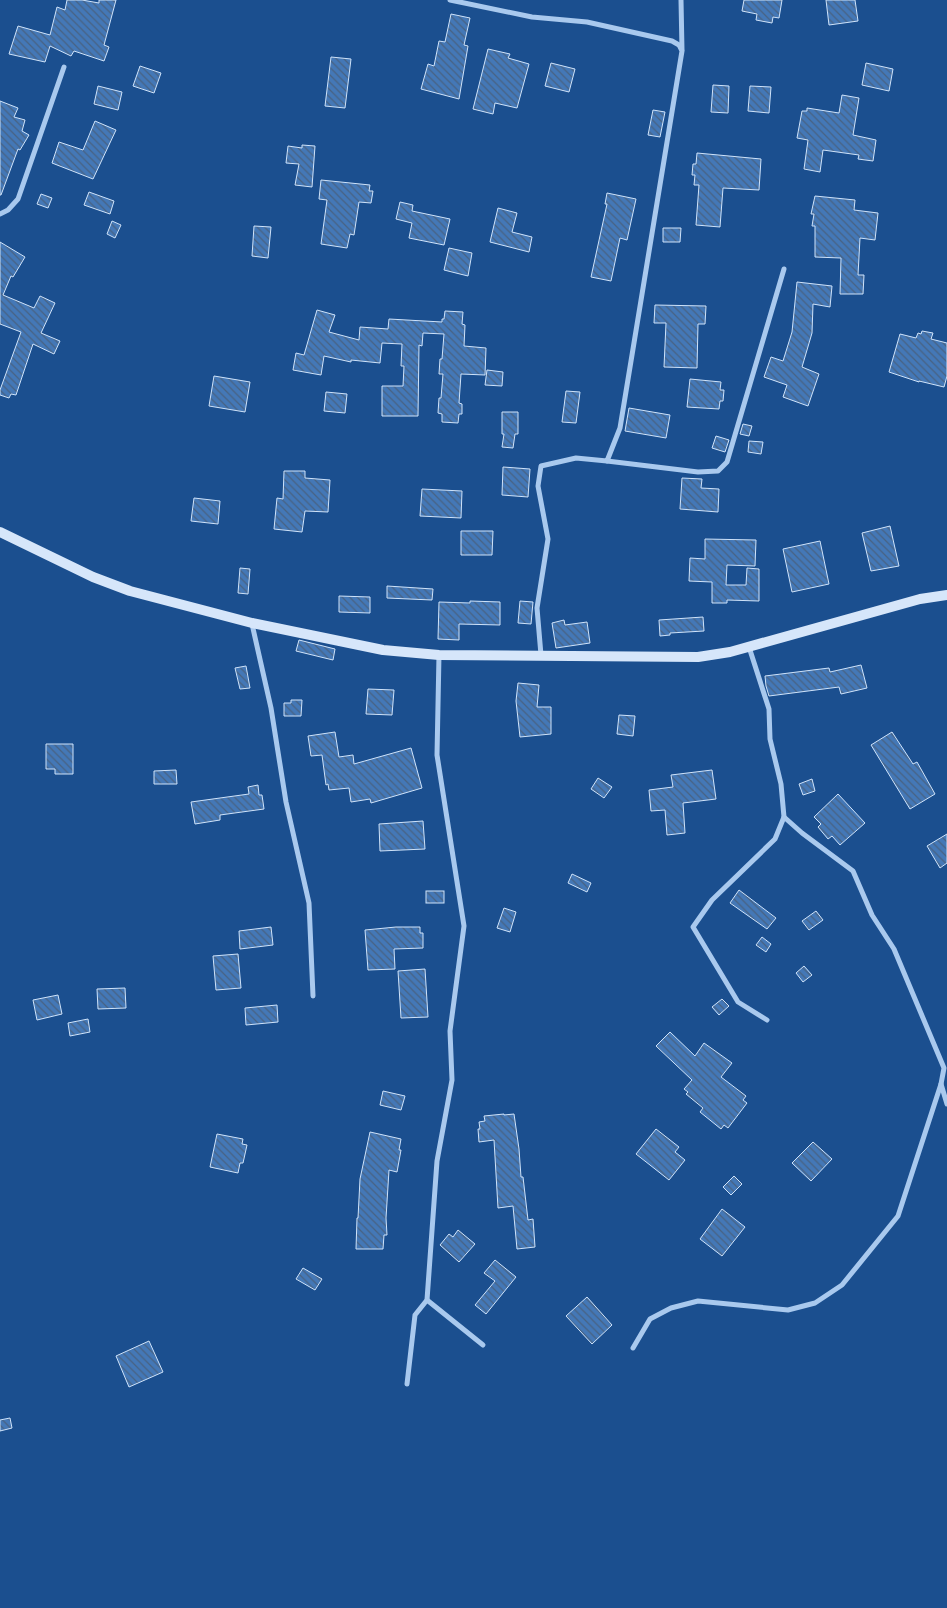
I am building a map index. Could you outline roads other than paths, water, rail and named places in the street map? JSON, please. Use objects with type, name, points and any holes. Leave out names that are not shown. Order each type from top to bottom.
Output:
[{"type":"street","points":[[450,0],[532,17],[587,22],[672,41],[679,45],[682,51]]},
{"type":"street","points":[[607,461],[620,428],[682,51],[683,16],[681,0]]},
{"type":"street","points":[[0,214],[8,210],[18,199],[64,67]]},
{"type":"street","points":[[540,655],[537,608],[548,539],[538,486],[542,466],[576,458],[698,472],[718,471],[727,462],[784,269]]},
{"type":"street","points":[[0,532],[111,585],[130,591],[252,623],[382,650],[439,655],[698,657],[730,652],[920,600],[947,595]]},
{"type":"street","points":[[252,623],[271,708],[286,802],[309,904],[314,996]]},
{"type":"street","points":[[748,646],[769,709],[770,739],[781,784],[784,817],[775,839],[712,900],[693,927],[738,1002],[766,1020]]},
{"type":"street","points":[[407,1384],[415,1316],[427,1300],[437,1160],[452,1080],[450,1031],[464,926],[437,755],[439,655]]},
{"type":"street","points":[[633,1348],[650,1319],[671,1308],[698,1301],[788,1310],[815,1303],[842,1285],[898,1216],[942,1084],[944,1068],[894,949],[872,915],[854,872],[784,817]]},
{"type":"street","points":[[942,1084],[947,1104]]},
{"type":"street","points":[[427,1300],[483,1345]]}]
